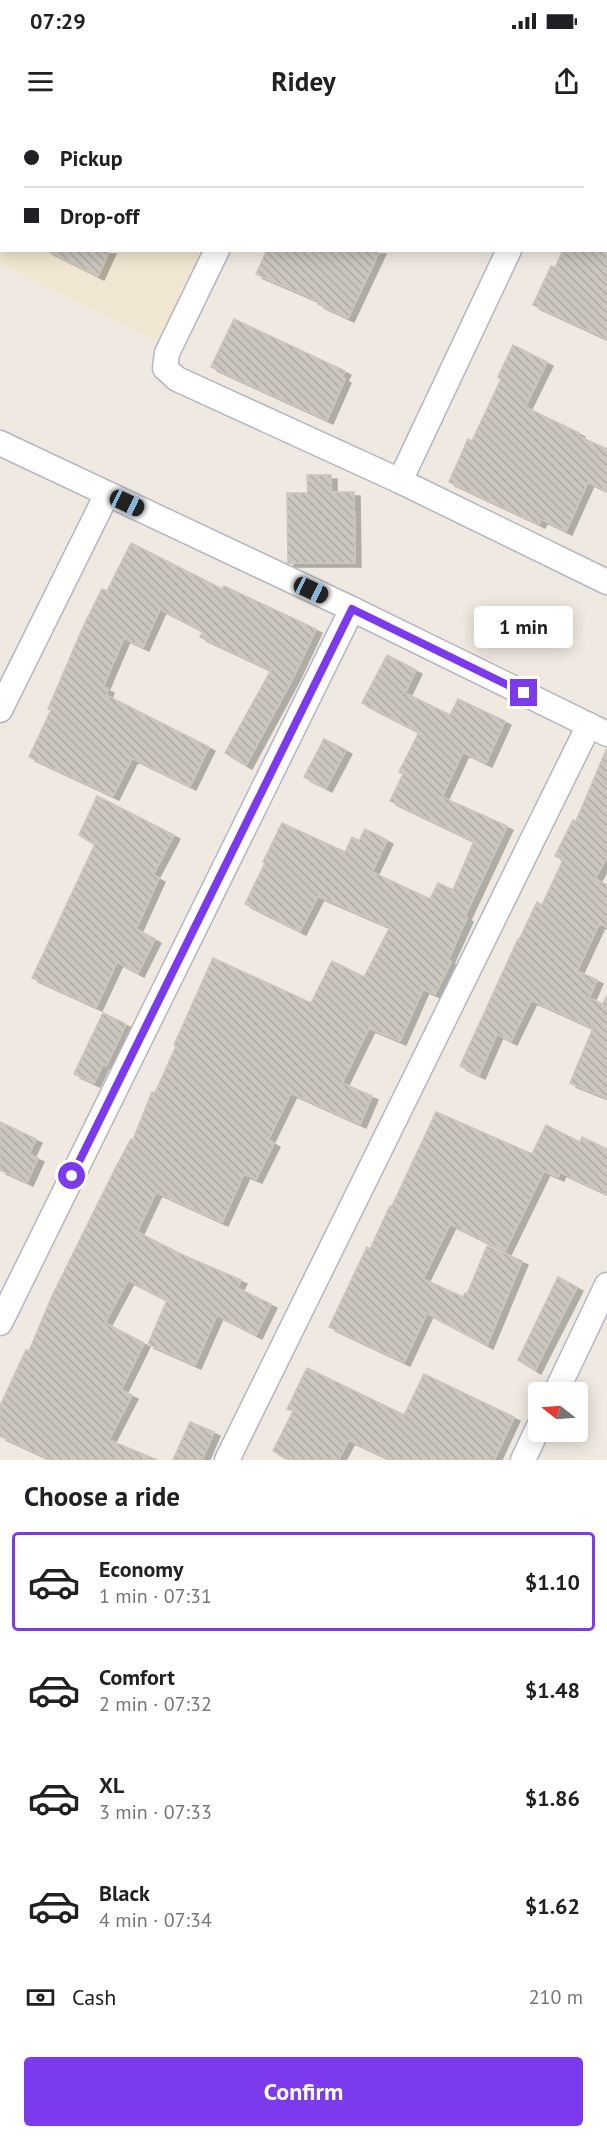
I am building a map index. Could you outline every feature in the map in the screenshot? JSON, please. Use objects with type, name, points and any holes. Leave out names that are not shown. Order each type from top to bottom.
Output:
[{"type":"street","points":[[216,252],[167,353],[165,368],[177,379],[400,481],[607,582]]},
{"type":"street","points":[[400,481],[508,252]]},
{"type":"street","points":[[0,443],[352,609],[598,729],[227,1460]]},
{"type":"street","points":[[0,710],[107,494]]},
{"type":"street","points":[[0,1323],[352,609]]},
{"type":"street","points":[[561,1382],[607,1285]]},
{"type":"street","points":[[523,1460],[531,1442]]},
{"type":"shaded area","points":[[0,252],[204,252],[160,343],[0,264]]},
{"type":"building","points":[[50,252],[109,252],[98,276]]},
{"type":"building","points":[[266,252],[379,252],[348,318],[318,304],[319,301],[256,274]]},
{"type":"building","points":[[562,252],[607,252],[607,339],[533,305],[551,266],[555,268]]},
{"type":"building","points":[[234,319],[345,371],[342,377],[345,379],[327,420],[211,367]]},
{"type":"building","points":[[513,345],[547,362],[525,407],[607,449],[607,491],[588,482],[566,531],[541,519],[539,524],[449,482],[468,439],[472,441],[501,379],[498,377]]},
{"type":"building","points":[[307,475],[331,475],[331,492],[354,492],[355,563],[288,563],[287,493],[308,493]]},
{"type":"building","points":[[131,543],[222,589],[224,586],[316,629],[293,678],[246,765],[225,753],[271,670],[200,637],[203,631],[160,609],[143,647],[124,638],[103,687],[108,689],[106,695],[209,747],[190,786],[132,758],[113,796],[29,757],[51,710],[48,709],[83,627],[102,589],[107,591]]},
{"type":"building","points":[[387,655],[416,670],[405,693],[450,715],[458,699],[505,721],[486,763],[463,752],[442,797],[507,826],[465,916],[467,918],[448,960],[451,962],[435,994],[423,989],[400,1041],[369,1028],[342,1083],[372,1096],[360,1124],[291,1093],[268,1140],[274,1143],[256,1179],[244,1174],[222,1222],[156,1192],[137,1232],[241,1280],[237,1288],[271,1304],[256,1335],[217,1315],[195,1365],[148,1344],[167,1300],[128,1280],[105,1323],[144,1343],[121,1390],[132,1395],[109,1440],[157,1460],[52,1460],[0,1436],[0,1406],[26,1350],[29,1351],[52,1296],[116,1167],[131,1139],[133,1140],[152,1092],[155,1093],[213,958],[311,1003],[332,961],[364,977],[390,927],[318,896],[300,931],[245,904],[282,823],[345,852],[352,837],[359,841],[365,829],[387,840],[372,872],[430,899],[438,883],[453,890],[474,841],[390,801],[403,774],[399,772],[419,732],[362,703]]},
{"type":"building","points":[[324,739],[346,750],[326,788],[304,777]]},
{"type":"building","points":[[607,748],[607,857],[595,879],[607,885],[607,927],[599,924],[577,971],[597,980],[589,998],[603,1004],[607,995],[607,1098],[570,1083],[593,1028],[531,1000],[511,1041],[497,1034],[479,1075],[460,1066],[518,939],[537,902],[542,905],[563,860],[555,856],[573,820],[576,821]]},
{"type":"building","points":[[97,796],[174,835],[153,875],[159,878],[136,929],[155,939],[138,973],[117,962],[96,1007],[32,978],[95,844],[79,835]]},
{"type":"building","points":[[103,1013],[126,1024],[106,1066],[103,1064],[94,1083],[74,1074]]},
{"type":"building","points":[[436,1112],[532,1154],[546,1125],[580,1142],[582,1137],[607,1149],[607,1194],[560,1172],[558,1177],[544,1171],[505,1251],[450,1224],[423,1279],[463,1297],[465,1293],[467,1294],[487,1246],[522,1261],[487,1345],[427,1313],[404,1362],[329,1327],[367,1247],[370,1249],[392,1206]]},
{"type":"building","points":[[0,1122],[36,1139],[29,1154],[38,1158],[27,1182],[0,1170]]},
{"type":"building","points":[[558,1277],[577,1287],[535,1370],[518,1360]]},
{"type":"building","points":[[307,1368],[404,1415],[424,1374],[514,1417],[494,1460],[392,1460],[349,1440],[338,1460],[290,1460],[273,1451],[293,1411],[287,1409]]},
{"type":"building","points":[[190,1422],[214,1432],[202,1460],[173,1460]]},
{"type":"route","points":[[72,1176],[352,609],[524,693]]}]
